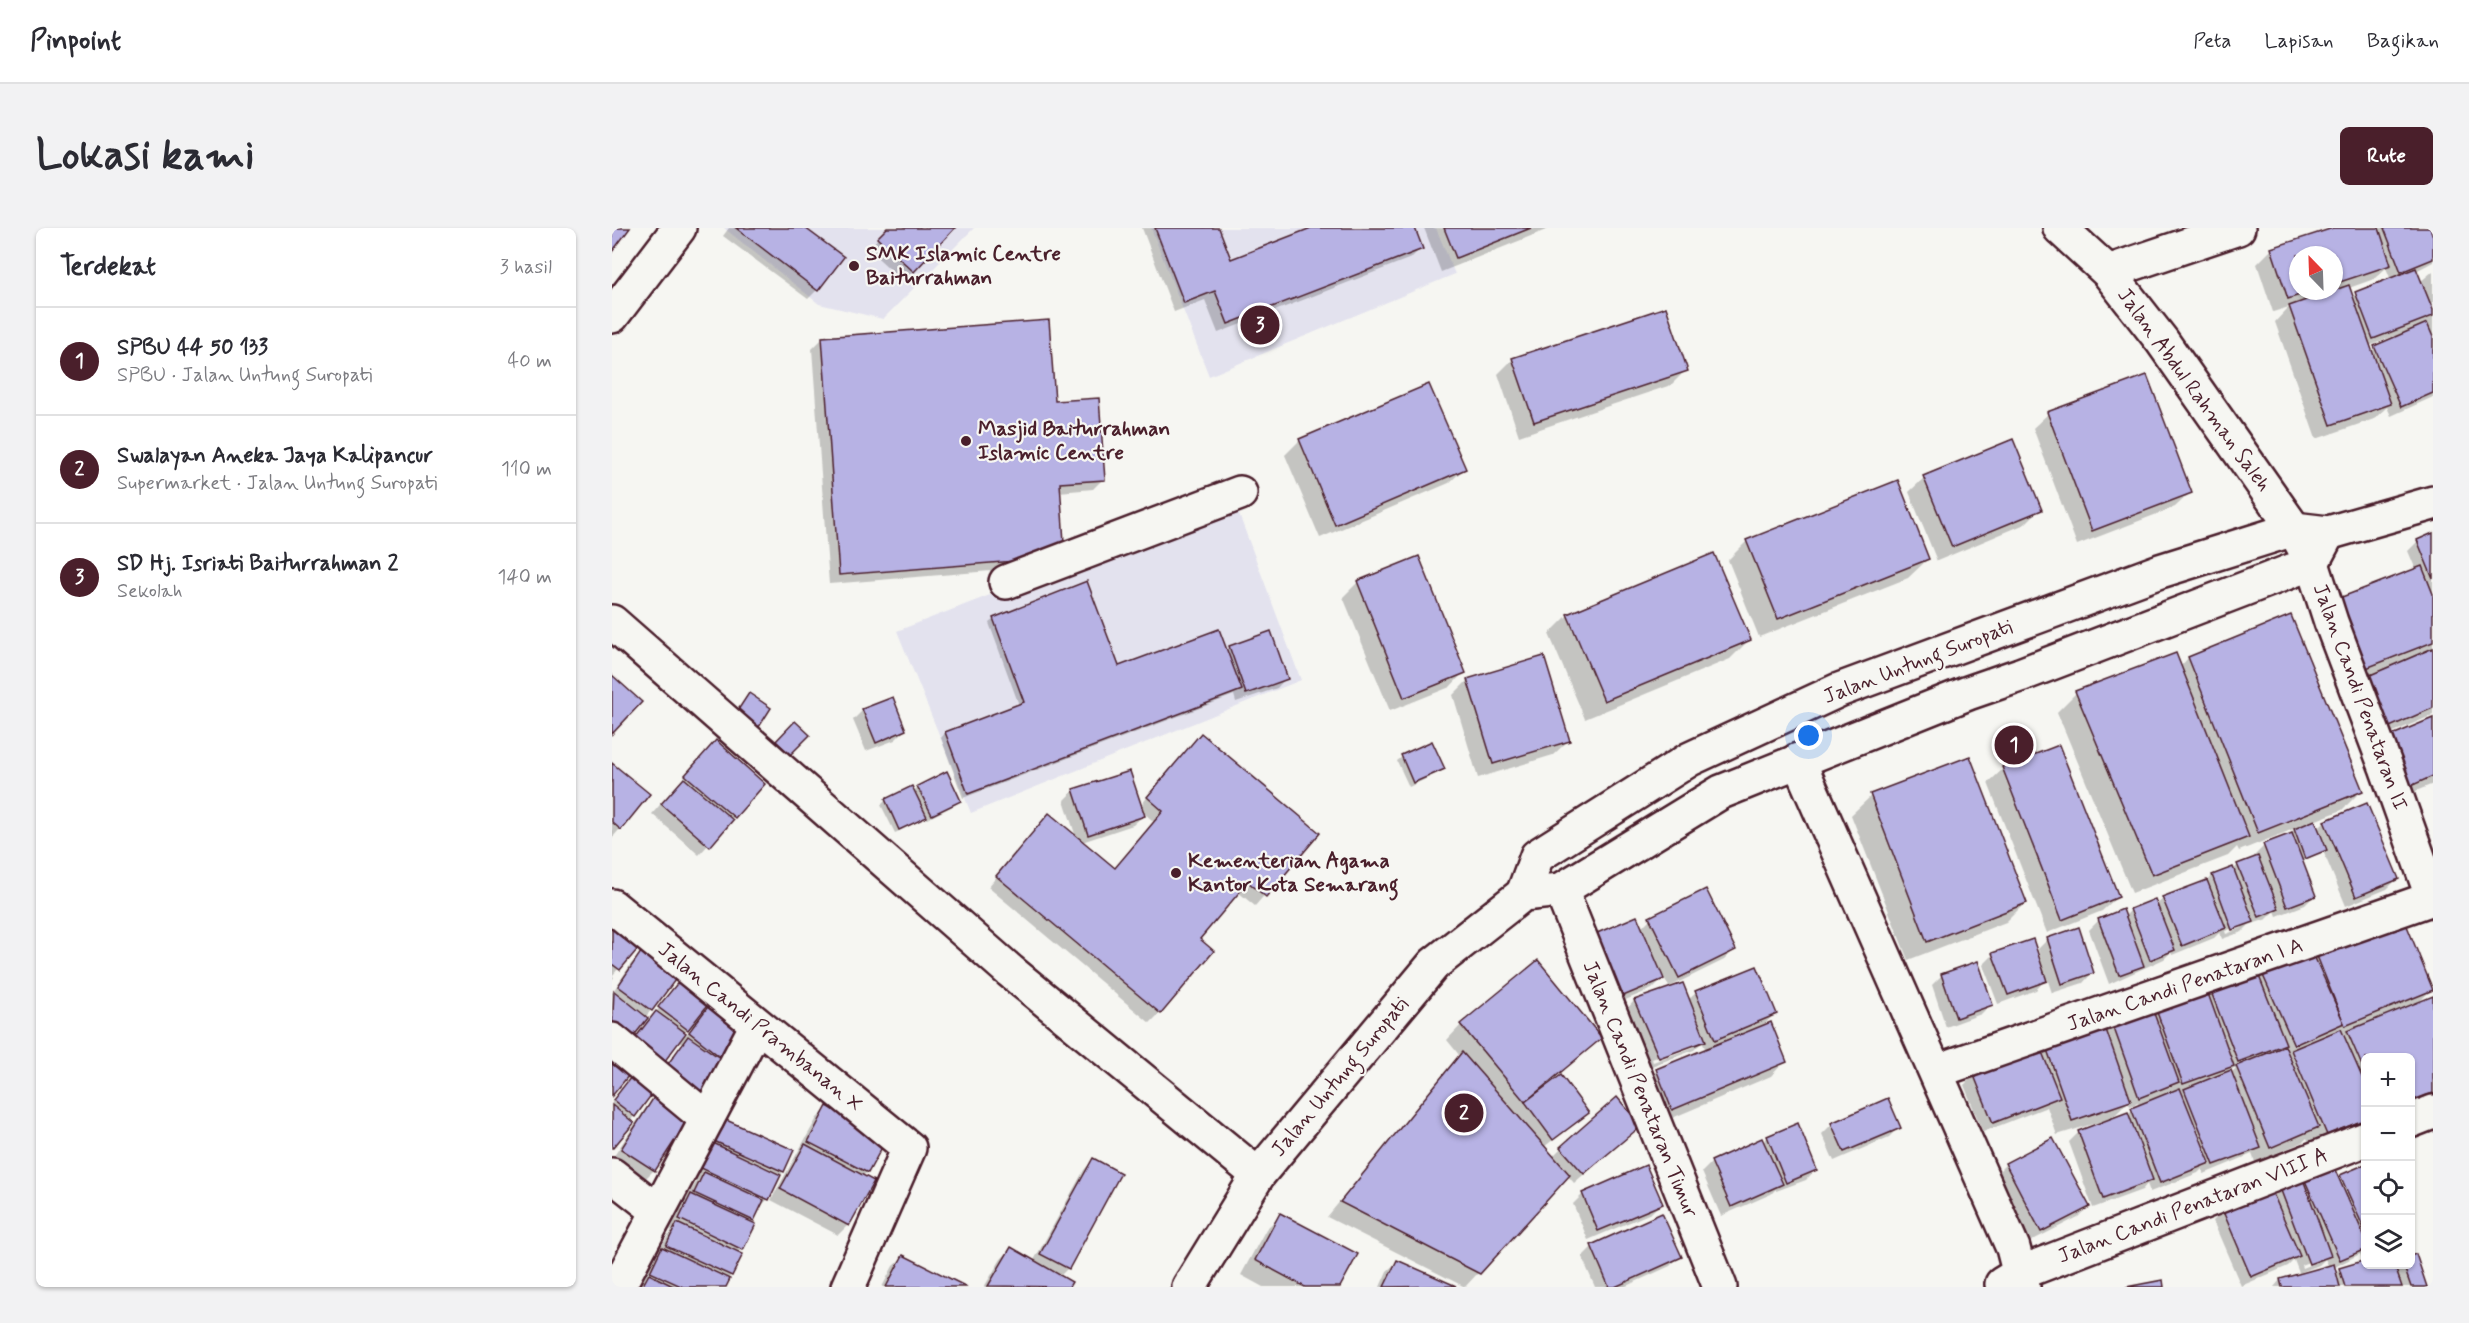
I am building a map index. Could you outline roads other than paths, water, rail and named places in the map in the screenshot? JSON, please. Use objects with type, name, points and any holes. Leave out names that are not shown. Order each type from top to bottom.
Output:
[{"type":"street","points":[[612,316],[679,228]]},
{"type":"street","name":"Jalan Abdul Rahman Saleh","points":[[2060,228],[2108,272],[2162,341],[2294,529],[2312,563]]},
{"type":"street","points":[[2108,272],[2198,235],[2238,228]]},
{"type":"street","points":[[1006,582],[1240,493]]},
{"type":"street","name":"Jalan Untung Suropati","points":[[1189,1287],[1258,1175],[1434,964],[1523,894],[1537,856],[1690,759],[1839,690],[2160,571],[2294,529],[2328,534],[2433,503]]},
{"type":"street","points":[[1523,894],[1561,890],[1721,792],[1968,693],[2312,563],[2328,534]]},
{"type":"street","name":"Jalan Candi Penataran II","points":[[2312,563],[2331,622],[2433,899]]},
{"type":"street","points":[[612,621],[1010,970],[1258,1175]]},
{"type":"street","points":[[1798,760],[1937,1071],[2013,1248],[2014,1282]]},
{"type":"street","name":"Jalan Candi Penataran Timur","points":[[1561,890],[1720,1287]]},
{"type":"street","name":"Jalan Candi Penataran I A","points":[[1937,1071],[2433,899]]},
{"type":"street","name":"Jalan Candi Prambanan X","points":[[612,906],[909,1148],[848,1287]]},
{"type":"street","points":[[618,1287],[624,1255],[658,1211],[757,1025]]},
{"type":"street","points":[[612,1040],[707,1119]]},
{"type":"street","points":[[2415,1119],[2433,1112]]},
{"type":"street","name":"Jalan Candi Penataran VIII A","points":[[2014,1282],[2361,1140]]},
{"type":"street","points":[[612,1175],[658,1211]]},
{"type":"place","name":"SMK Islamic Centre Baiturrahman","points":[[854,266]]},
{"type":"place","name":"SD Hj. Isriati Baiturrahman 2","points":[[1260,325]]},
{"type":"place","name":"Masjid Baiturrahman Islamic Centre","points":[[966,441]]},
{"type":"place","name":"SPBU 44 50 133","points":[[2014,745]]},
{"type":"place","name":"Kementerian Agama Kantor Kota Semarang","points":[[1176,873]]},
{"type":"place","name":"Swalayan Aneka Jaya Kalipancur","points":[[1464,1113]]}]
